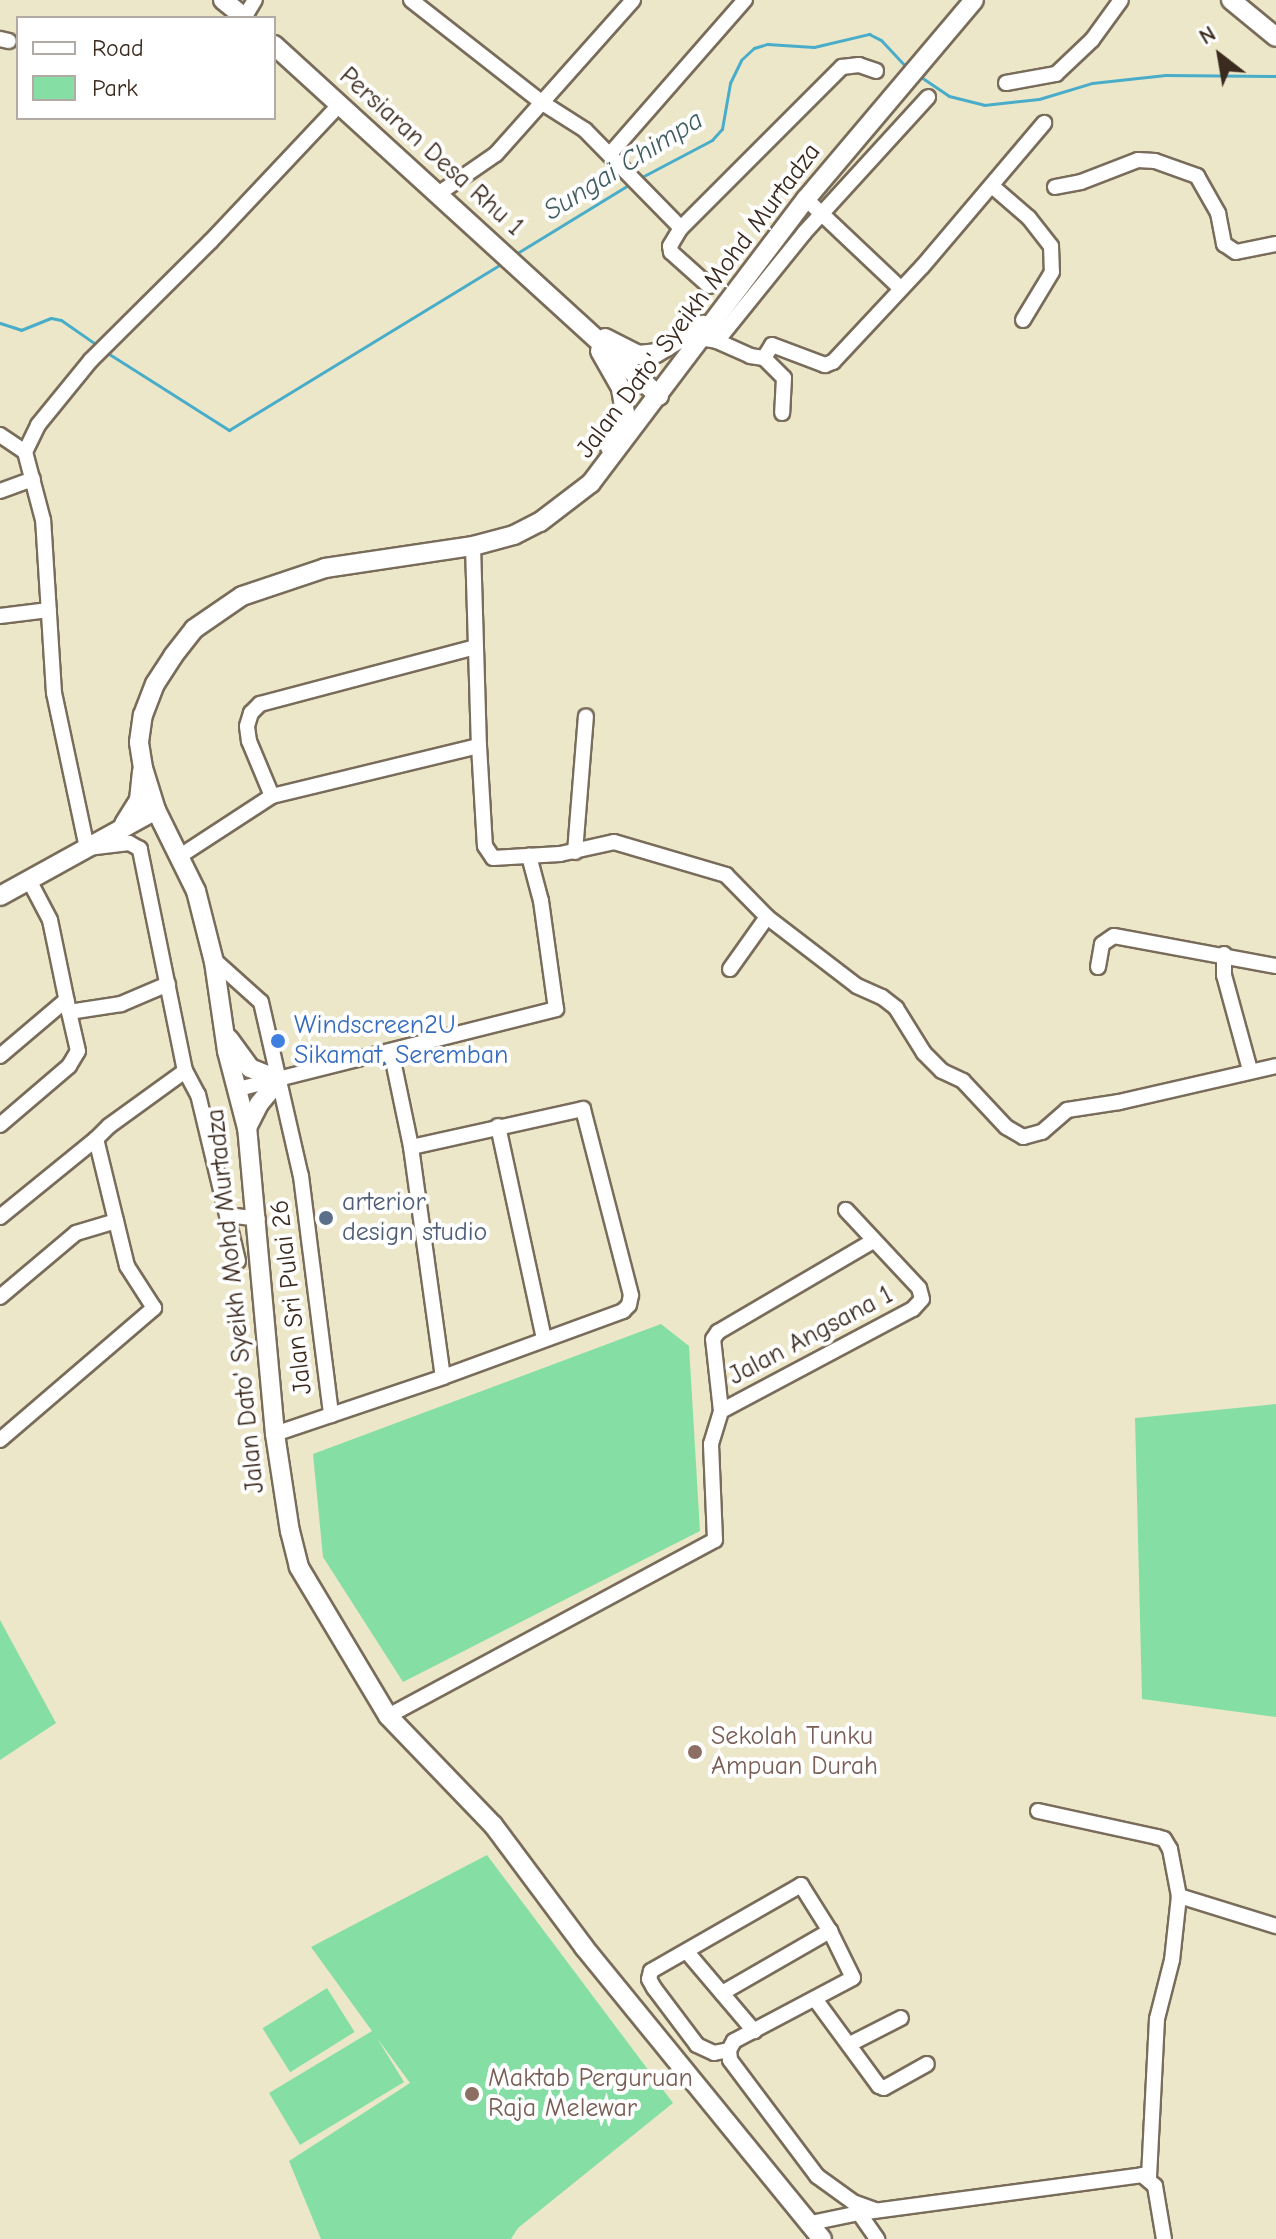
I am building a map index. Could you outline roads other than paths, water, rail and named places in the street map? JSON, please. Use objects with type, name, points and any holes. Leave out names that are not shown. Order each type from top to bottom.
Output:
[{"type":"main road","points":[[223,0],[242,16]]},
{"type":"main road","name":"Jalan Dato' Syeikh Mohd Murtadza","points":[[822,2239],[584,1947],[493,1825],[388,1716],[299,1567],[290,1532],[275,1434],[258,1219],[247,1128],[196,891],[156,810],[143,768],[139,742],[143,715],[155,684],[173,656],[210,616],[242,596],[325,568],[473,546],[514,535],[540,522],[591,483],[659,396],[708,340],[714,317],[806,199],[974,0]]},
{"type":"main road","points":[[1231,0],[1276,37]]},
{"type":"main road","name":"Persiaran Desa Rhu 1","points":[[276,47],[659,396]]},
{"type":"main road","points":[[585,329],[638,355],[656,353],[673,346],[714,317]]},
{"type":"main road","points":[[540,522],[587,476],[618,437],[625,413],[621,388],[585,329]]},
{"type":"main road","points":[[112,834],[135,810],[143,768]]},
{"type":"main road","points":[[0,896],[156,810]]},
{"type":"main road","points":[[112,834],[151,829],[178,852]]},
{"type":"main road","points":[[225,1032],[250,1068],[279,1080],[264,1096],[247,1128]]},
{"type":"street","points":[[411,0],[541,102],[585,130],[681,228]]},
{"type":"street","points":[[438,194],[496,154],[633,0]]},
{"type":"street","points":[[610,154],[745,0]]},
{"type":"street","points":[[1006,83],[1056,74],[1092,40],[1121,0]]},
{"type":"street","points":[[709,286],[671,252],[670,246],[681,228],[842,67],[850,64],[876,71]]},
{"type":"street","points":[[782,413],[784,378],[764,358],[708,340],[928,97]]},
{"type":"street","points":[[25,452],[38,425],[91,360],[210,242],[340,104]]},
{"type":"street","points":[[764,358],[772,345],[825,365],[833,362],[992,186],[1044,123]]},
{"type":"street","points":[[1055,187],[1081,182],[1138,160],[1155,161],[1197,176],[1218,213],[1224,244],[1236,252],[1276,244]]},
{"type":"street","points":[[992,186],[1029,218],[1051,246],[1052,272],[1023,320]]},
{"type":"street","points":[[806,199],[900,288]]},
{"type":"street","points":[[0,435],[25,452],[43,520],[54,693],[87,848],[129,843],[140,849],[185,1071],[198,1095],[238,1261]]},
{"type":"street","points":[[0,491],[33,479]]},
{"type":"street","points":[[473,546],[479,746],[488,854],[493,858],[575,852],[614,842],[627,843],[726,875],[767,917],[857,986],[882,997],[896,1008],[924,1053],[942,1071],[963,1081],[1006,1127],[1023,1137],[1042,1132],[1067,1110],[1119,1102],[1276,1066]]},
{"type":"street","points":[[0,616],[49,610]]},
{"type":"street","points":[[272,796],[249,741],[247,726],[251,713],[260,704],[476,647]]},
{"type":"street","points":[[575,852],[586,716]]},
{"type":"street","points":[[178,852],[272,796],[479,746]]},
{"type":"street","points":[[238,1089],[556,1009],[541,901],[529,856]]},
{"type":"street","points":[[0,1125],[69,1066],[78,1051],[50,920],[29,880]]},
{"type":"street","points":[[730,969],[767,917]]},
{"type":"street","points":[[1098,967],[1102,944],[1114,936],[1276,966]]},
{"type":"street","points":[[1224,954],[1224,975],[1250,1070]]},
{"type":"street","name":"Jalan Sri Pulai 26","points":[[213,959],[261,1002],[301,1176],[331,1415]]},
{"type":"street","points":[[0,1056],[67,1006],[121,1004],[168,984]]},
{"type":"street","points":[[391,1051],[411,1147],[443,1377]]},
{"type":"street","points":[[0,1217],[109,1126],[185,1071]]},
{"type":"street","points":[[275,1434],[443,1377],[623,1311],[629,1305],[631,1295],[583,1109],[411,1147]]},
{"type":"street","points":[[498,1126],[544,1338]]},
{"type":"street","points":[[0,1440],[154,1308],[127,1266],[96,1139]]},
{"type":"street","points":[[388,1716],[715,1540],[711,1444],[721,1411],[713,1339],[718,1332],[873,1241],[846,1210]]},
{"type":"street","points":[[227,1215],[258,1219]]},
{"type":"street","points":[[0,1297],[76,1233],[116,1221]]},
{"type":"street","name":"Jalan Angsana 1","points":[[721,1411],[913,1309],[922,1299],[919,1288],[873,1241]]},
{"type":"street","points":[[1038,1811],[1164,1839],[1170,1849],[1179,1896],[1172,1960],[1157,2019],[1149,2179]]},
{"type":"street","points":[[729,2050],[714,2053],[697,2045],[649,1979],[651,1971],[801,1885],[830,1931],[853,1978],[734,2041],[729,2050],[730,2060],[817,2176],[853,2202],[877,2211]]},
{"type":"street","points":[[1179,1896],[1276,1926]]},
{"type":"street","points":[[722,1993],[830,1931]]},
{"type":"street","points":[[687,1952],[754,2031]]},
{"type":"street","points":[[815,1999],[879,2086],[884,2088],[927,2064]]},
{"type":"street","points":[[850,2044],[901,2018]]},
{"type":"street","points":[[811,2223],[859,2213],[1142,2175],[1155,2186],[1164,2239]]},
{"type":"street","points":[[859,2213],[877,2239]]},
{"type":"waterway","name":"Sungai Chimpa","points":[[640,178],[712,140],[722,129],[730,83],[741,60],[754,48],[767,44],[814,47],[869,34],[881,40],[908,69]]},
{"type":"waterway","name":"Sungai Chimpa","points":[[918,75],[949,96],[984,105],[1039,99],[1092,83],[1166,75],[1276,76]]},
{"type":"waterway","name":"Sungai Chimpa","points":[[514,255],[630,184]]},
{"type":"waterway","name":"Sungai Chimpa","points":[[106,352],[229,430],[504,262]]},
{"type":"waterway","name":"Sungai Chimpa","points":[[0,323],[21,330],[51,318],[61,320],[97,345]]},
{"type":"place","name":"Windscreen2U Sikamat, Seremban","points":[[278,1041]]},
{"type":"place","name":"arterior design studio","points":[[326,1218]]},
{"type":"place","name":"Sekolah Tunku Ampuan Durah","points":[[695,1752]]},
{"type":"place","name":"Maktab Perguruan Raja Melewar","points":[[472,2094]]}]
